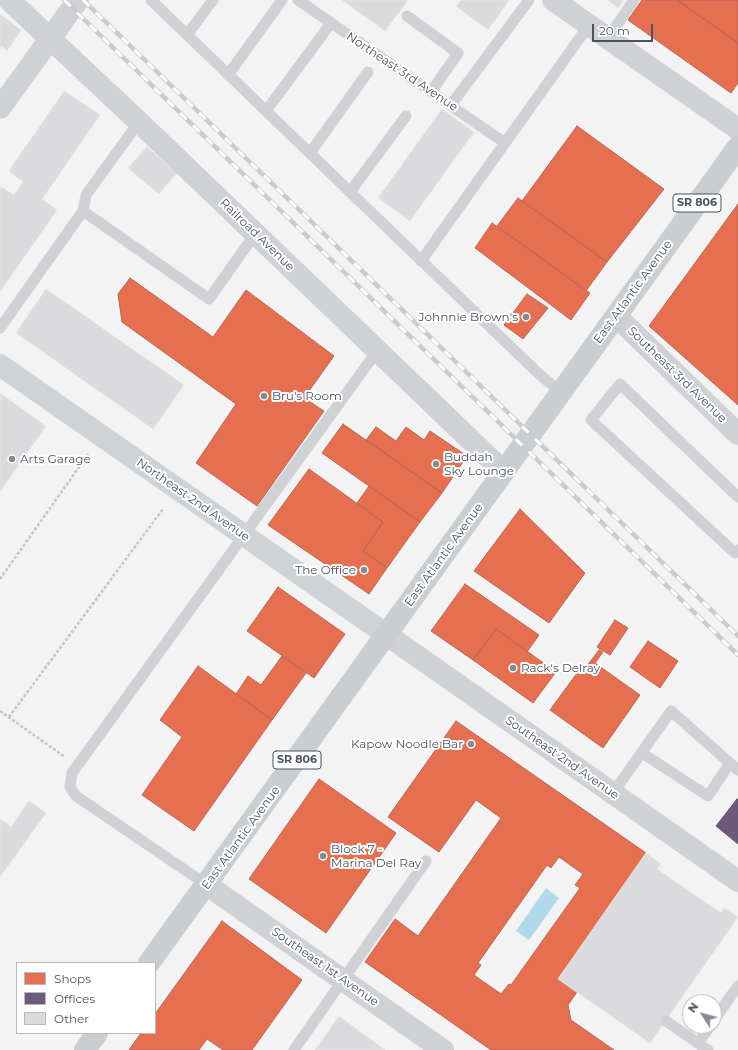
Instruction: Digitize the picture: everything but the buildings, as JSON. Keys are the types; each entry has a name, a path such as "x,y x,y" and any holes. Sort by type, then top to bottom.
{"main road":[{"name":"East Atlantic Avenue","path":"150,962 207,885 738,147"},
{"path":"85,1050 96,1034"}],"street":[{"name":"Railroad Avenue","path":"9,0 139,122 504,472"},
{"path":"0,108 78,0"},
{"path":"553,0 738,128"},
{"name":"Southeast 3rd Avenue","path":"616,316 738,434"},
{"name":"Northeast 2nd Avenue","path":"0,365 387,635"},
{"name":"Southeast 2nd Avenue","path":"387,635 738,881"},
{"name":"Southeast 1st Avenue","path":"207,885 443,1050"}],"lane":[{"path":"151,0 540,375 561,392"},
{"path":"187,35 212,0"},
{"path":"228,74 282,0"},
{"name":"Northeast 3rd Avenue","path":"298,0 505,143"},
{"path":"450,105 529,0"},
{"path":"608,38 634,0"},
{"path":"407,16 458,53 431,92"},
{"path":"266,111 330,23"},
{"path":"421,261 589,25"},
{"path":"310,153 368,72"},
{"path":"350,192 406,116"},
{"path":"0,328 83,211 86,195 139,122"},
{"path":"83,211 208,299 255,234"},
{"path":"207,885 76,796 70,786 72,773 245,536 377,351"},
{"path":"736,551 591,420 620,384 738,497"},
{"path":"613,793 642,752 671,711 734,766 708,796 642,752"},
{"path":"294,1050 426,861"},
{"path":"722,1009 738,986"},
{"path":"666,1021 708,1050"},
{"path":"698,1043 704,1034"}],"path":[{"path":"0,579 101,436"},
{"path":"9,717 163,509"},
{"path":"0,711 78,766"}],"water":[{"path":"546,888 559,898 529,940 516,931"}],"railway":[{"path":"64,0 738,655"},
{"path":"83,0 738,636"}],"place":[{"name":"Johnnie Brown's","path":"526,317"},
{"name":"Bru's Room","path":"264,396"},
{"name":"Arts Garage","path":"12,459"},
{"name":"Buddah Sky Lounge","path":"436,464"},
{"name":"The Office","path":"364,570"},
{"name":"Rack's Delray","path":"513,668"},
{"name":"Kapow Noodle Bar","path":"471,744"},
{"name":"Block 7 - Marina Del Ray","path":"323,856"}]}
